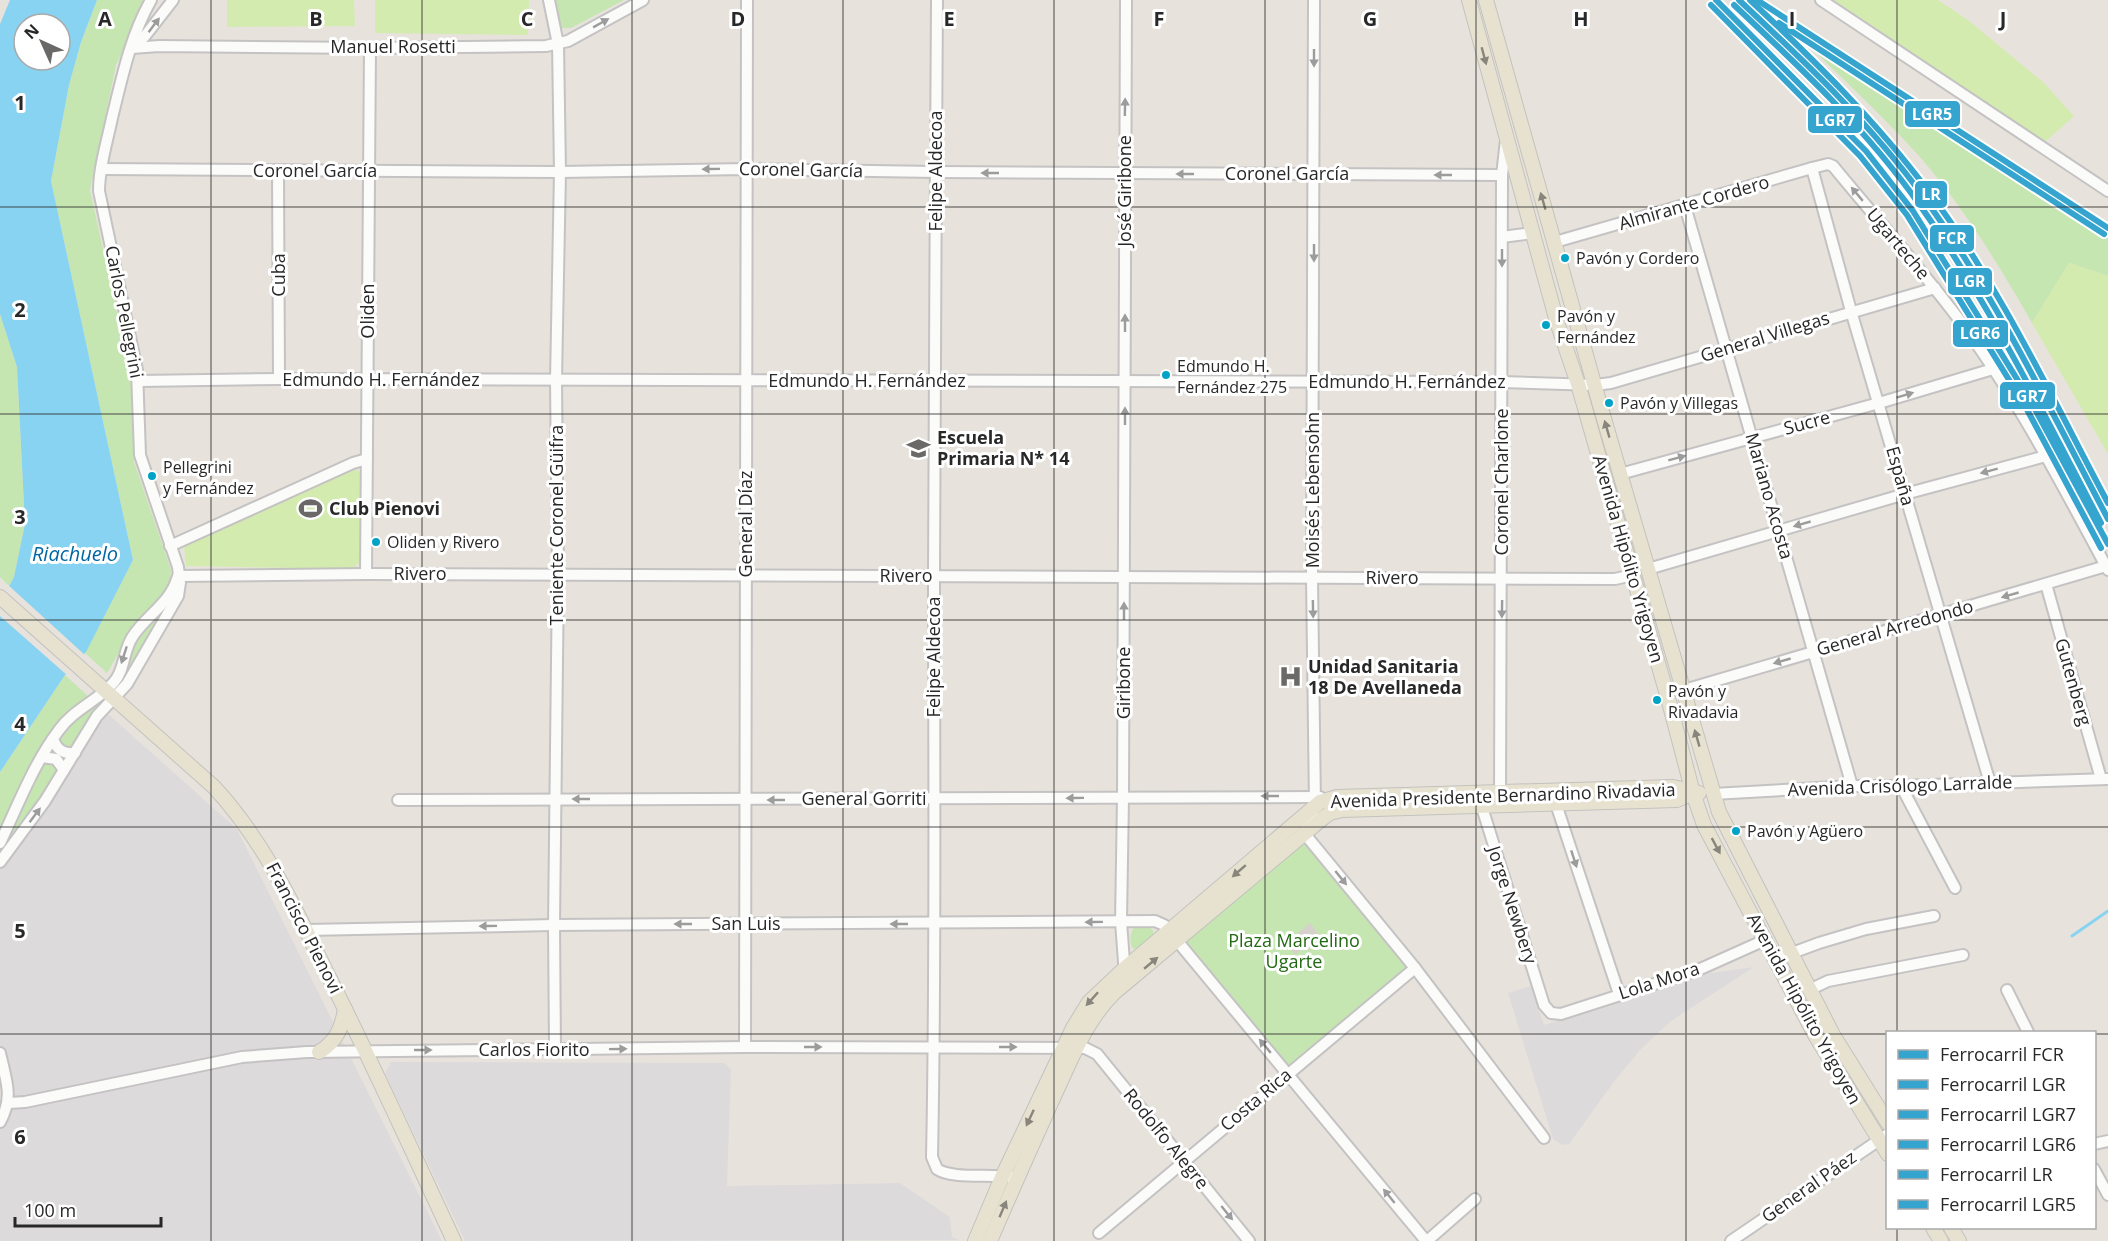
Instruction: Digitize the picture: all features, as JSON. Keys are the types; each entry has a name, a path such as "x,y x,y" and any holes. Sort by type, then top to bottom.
{"main road":[{"name":"Avenida Hipólito Yrigoyen","path":"1469,0 1557,322 1578,384 1633,575 1692,793 1704,825 1826,1055 1883,1137"},
{"name":"Avenida Hipólito Yrigoyen","path":"1486,0 1713,794 1724,823 1809,990 1833,1035 1886,1121"},
{"name":"Francisco Pienovi","path":"0,597 190,765 230,805 267,857 365,1050 454,1241"},
{"name":"Avenida Presidente Bernardino Rivadavia","path":"1500,800 1673,787 1692,793"},
{"name":"Avenida Crisólogo Larralde","path":"1692,793 1713,794"},
{"name":"Avenida Presidente Bernardino Rivadavia","path":"1071,1047 1106,1002 1173,936 1320,800 1500,800 1556,804 1677,800 1692,793"},
{"name":"Avenida Presidente Bernardino Rivadavia","path":"975,1241 1010,1176 1071,1047 1080,1013 1124,969 1173,936 1323,818 1336,811 1480,800"},
{"path":"319,1052 337,1036 345,1009"},
{"name":"Avenida Presidente Bernardino Rivadavia","path":"990,1241 1010,1176"}],"street":[{"name":"Carlos Pellegrini","path":"0,843 53,739 72,716 127,684 178,596 180,583 178,567 140,455 138,441 139,381 99,191 101,169 126,63 139,24 151,0"},
{"name":"Carlos Pellegrini","path":"132,48 145,36 173,0"},
{"name":"Teniente Coronel Güifra","path":"549,0 558,44 560,172 556,380 558,575 555,1051"},
{"name":"Manuel Rosetti","path":"132,48 159,46 370,48 558,44 568,41 643,0"},
{"name":"General Díaz","path":"745,1047 747,0"},
{"name":"Felipe Aldecoa","path":"937,0 932,1157 937,1169 948,1174 1010,1176"},
{"name":"José Giribone","path":"1125,382 1126,0"},
{"name":"Moisés Lebensohn","path":"1304,833 1320,800 1312,578 1314,0"},
{"path":"1821,0 2108,191"},
{"name":"Oliden","path":"366,574 370,48"},
{"name":"Coronel Charlone","path":"1500,800 1502,175 1506,136"},
{"name":"Almirante Cordero","path":"1555,242 1812,168 1828,164 1833,166"},
{"name":"Ugarteche","path":"1833,166 1935,288 1993,369 2046,456 2107,568"},
{"name":"España","path":"1812,168 1851,311 1990,783"},
{"name":"Coronel García","path":"101,169 560,172 747,169 1502,175"},
{"name":"Cuba","path":"278,171 279,379"},
{"name":"Mariano Acosta","path":"1685,206 1852,786"},
{"path":"1502,237 1533,233"},
{"name":"General Villegas","path":"1595,385 1611,383 1935,288"},
{"name":"Sucre","path":"1620,474 1879,403 1993,369"},
{"name":"Edmundo H. Fernández","path":"139,381 279,379 1502,382 1595,385"},
{"name":"Giribone","path":"1125,382 1123,797 1120,921 1126,984"},
{"path":"1648,568 2046,456"},
{"path":"170,546 353,463 367,459"},
{"name":"General Arredondo","path":"1684,690 2107,568"},
{"name":"Rivero","path":"178,576 366,574 1615,579 1633,575"},
{"name":"Carlos Pellegrini","path":"0,862 45,801 111,694 128,644 172,592 178,576"},
{"name":"Gutenberg","path":"2046,584 2104,779"},
{"path":"134,635 143,633 147,636 148,646"},
{"path":"53,739 55,746 61,751 75,753"},
{"path":"42,757 56,759 64,770"},
{"name":"Avenida Crisólogo Larralde","path":"1713,794 1852,786 2104,779"},
{"path":"1901,786 1955,888"},
{"name":"General Gorriti","path":"398,800 1123,797 1320,800"},
{"name":"Jorge Newbery","path":"1480,800 1544,1005 1551,1013"},
{"path":"1556,804 1619,994"},
{"path":"1304,833 1415,968 1544,1138"},
{"path":"1776,959 1866,929 1934,916"},
{"name":"San Luis","path":"306,930 554,925 1155,921 1164,925 1173,936"},
{"path":"1173,936 1427,1241 1475,1199"},
{"name":"Lola Mora","path":"1551,1013 1561,1014 1698,970 1765,940"},
{"path":"1809,990 1828,981 1963,955"},
{"name":"Costa Rica","path":"1099,1233 1415,968"},
{"path":"2007,990 2028,1031"},
{"name":"Carlos Fiorito","path":"9,1103 25,1102 242,1057 319,1052 745,1047 1071,1047"},
{"name":"Rodolfo Alegre","path":"1071,1047 1091,1050 1097,1054 1249,1241"},
{"path":"0,1053 9,1103 0,1122"},
{"name":"General Páez","path":"1731,1241 1883,1137"},
{"path":"2096,1173 2108,1195"}],"shaded area":[{"path":"89,697 237,829 442,1241 0,1241 0,1110 4,1097 0,1079 0,838 62,721"},
{"path":"1310,923 1319,935 1310,943 1309,951 1302,949 1295,955 1286,943"},
{"path":"1754,967 1671,1021 1640,1050 1569,1144 1562,1145 1553,1139 1508,993 1531,986 1544,1025 1710,973"},
{"path":"391,1062 724,1063 731,1069 727,1186 900,1183 950,1217 952,1237 959,1240 465,1241 385,1073"}],"green space":[{"path":"97,0 148,0 116,65 90,190 132,381 134,462 171,570 170,584 131,632 107,673 85,653 133,560 51,181 69,85 81,42"},
{"path":"227,0 354,0 355,26 227,27"},
{"path":"375,0 529,0 528,35 375,33"},
{"path":"556,0 624,0 571,28 561,28"},
{"path":"1834,0 1938,0 1968,20 2044,83 2074,116 2045,142"},
{"path":"1791,28 2108,235 2108,276 2069,263 2032,323 1980,237 1936,176 1889,124"},
{"path":"2069,263 2108,276 2108,454 2032,323"},
{"path":"0,314 17,367 25,524 14,577 9,586 0,577"},
{"name":"Club Pienovi","path":"349,470 357,470 361,474 360,561 354,569 186,566 184,545"},
{"path":"180,583 148,646 0,862 0,843 53,739 107,690 128,644"},
{"path":"65,675 89,697 69,711 60,721 0,835 0,772"},
{"name":"Plaza Marcelino Ugarte","path":"1304,833 1415,968 1289,1073 1177,941"},
{"path":"1135,927 1147,927 1153,930 1153,935 1139,949 1132,948 1131,943 1131,934"}],"water":[{"name":"Riachuelo","path":"10,0 97,0 81,42 69,85 51,181 133,560 86,652 65,675 0,772 0,603 14,577 25,524 17,367 0,314 0,24"}],"pier":[{"path":"7,584 86,656 68,676 0,616 0,596"}],"waterway":[{"path":"2072,936 2108,911"}],"rail line":[{"name":"LGR7","path":"1716,0 1866,151 1913,211 2030,400 2108,544"},
{"name":"FCR","path":"1739,0 1860,120 1883,145 1925,199 2000,316 2108,519"},
{"name":"LR","path":"1750,0 1866,116 1929,192 2003,305 2108,503"},
{"name":"LGR5","path":"1757,0 2108,228"},
{"name":"LGR6","path":"1711,5 1860,156 1907,215 2024,404 2101,548"},
{"name":"LGR","path":"1734,5 1855,125 1919,204 1993,320 2101,523"},
{"name":"LGR","path":"1779,23 2104,234"}],"place":[{"name":"Pavón y Cordero","path":"1565,258"},
{"name":"Pavón y Fernández","path":"1546,325"},
{"name":"Edmundo H. Fernández 275","path":"1166,375"},
{"name":"Pavón y Villegas","path":"1609,403"},
{"name":"Escuela Primaria N* 14","path":"919,448"},
{"name":"Pellegrini y Fernández","path":"152,476"},
{"name":"Club Pienovi","path":"311,509"},
{"name":"Oliden y Rivero","path":"376,542"},
{"name":"Unidad Sanitaria 18 De Avellaneda","path":"1290,677"},
{"name":"Pavón y Rivadavia","path":"1657,700"},
{"name":"Pavón y Agüero","path":"1736,831"}]}
